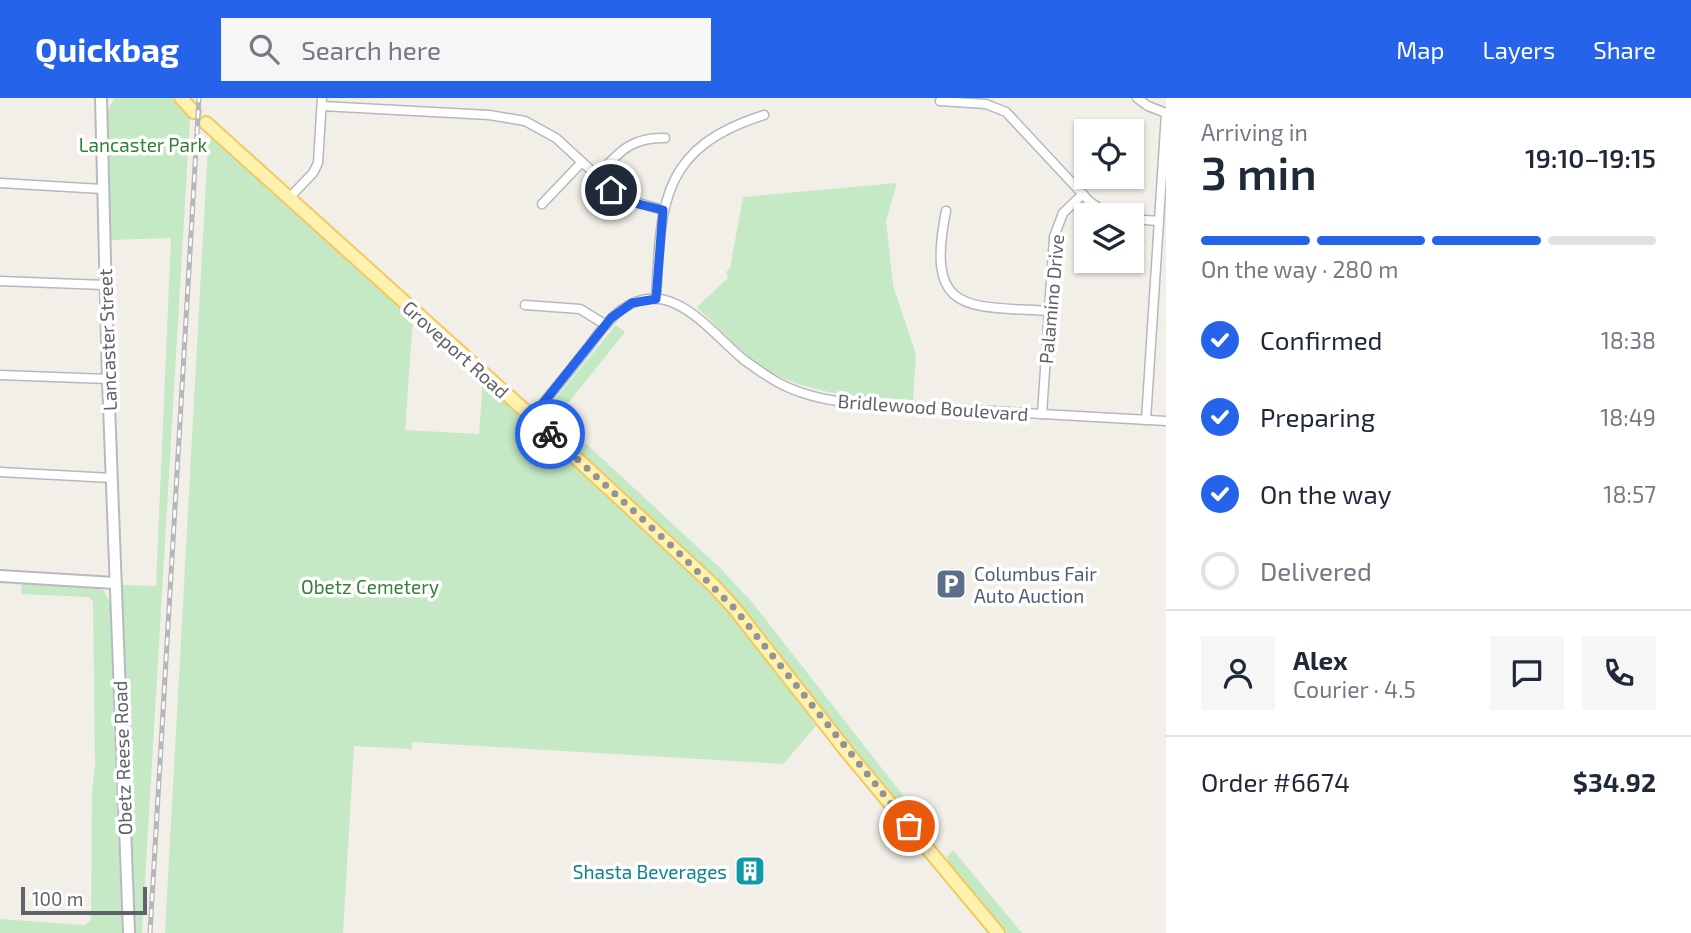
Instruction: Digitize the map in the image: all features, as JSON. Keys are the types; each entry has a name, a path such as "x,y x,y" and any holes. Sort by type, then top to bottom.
{"main road":[{"path":"181,98 194,112"},
{"name":"Groveport Road","path":"206,122 532,417 660,535 735,609 848,753 998,933"}],"street":[{"name":"Lancaster Street","path":"101,98 115,583"},
{"path":"1137,98 1147,106 1166,113 1146,419"},
{"path":"940,101 986,104 1006,112 1093,203"},
{"path":"289,198 313,173 318,163 322,102 507,117 524,121 556,138 621,198 663,210"},
{"path":"532,417 606,325 632,303 656,299 663,210 679,172 696,150 721,131 764,115"},
{"path":"597,176 630,144 641,139 665,138"},
{"path":"542,204 582,162"},
{"path":"0,183 102,189"},
{"name":"Palamino Drive","path":"1042,414 1055,229 1063,213 1083,194"},
{"path":"946,211 941,238 943,273 949,290 955,296 962,302 979,307 1049,311"},
{"path":"1144,219 1159,220"},
{"path":"0,281 105,285"},
{"name":"Bridlewood Boulevard","path":"656,299 684,307 764,374 810,396 851,403 1166,421"},
{"path":"525,305 580,309 606,325"},
{"path":"0,375 108,379"},
{"path":"0,472 112,478"},
{"path":"0,576 115,583"},
{"name":"Obetz Reese Road","path":"115,583 129,933"}],"green space":[{"name":"Lancaster Park","path":"114,98 172,98 190,118 142,933 135,933 119,585 156,586 171,238 108,240 108,111"},
{"name":"Obetz Cemetery","path":"213,136 413,318 405,430 479,434 483,381 707,586 756,642 816,726 783,764 412,742 412,749 354,746 343,933 165,933 208,144"},
{"path":"897,183 886,221 893,285 916,354 913,400 829,392 789,380 752,359 697,307 728,278 726,272 730,268 743,197"},
{"path":"616,325 625,332 565,407 566,425 719,567 751,601 934,835 931,837 924,834 721,586 548,420 547,409"},
{"path":"22,581 97,587 104,591 110,602 122,933 0,933 0,919 85,925 91,920 92,791 95,766 93,601 88,597 21,594"},
{"path":"953,850 1022,933 1007,933 948,863 947,857"}],"railway":[{"path":"150,933 199,98"}],"way so far":[{"path":"550,434 713,585 735,609 909,826"}],"place":[{"name":"Columbus Fair Auto Auction","path":"951,584"},
{"name":"Shasta Beverages","path":"750,871"}],"route":[{"path":"550,434 532,417 611,318 632,303 656,299 663,210 626,201 611,190"}]}
